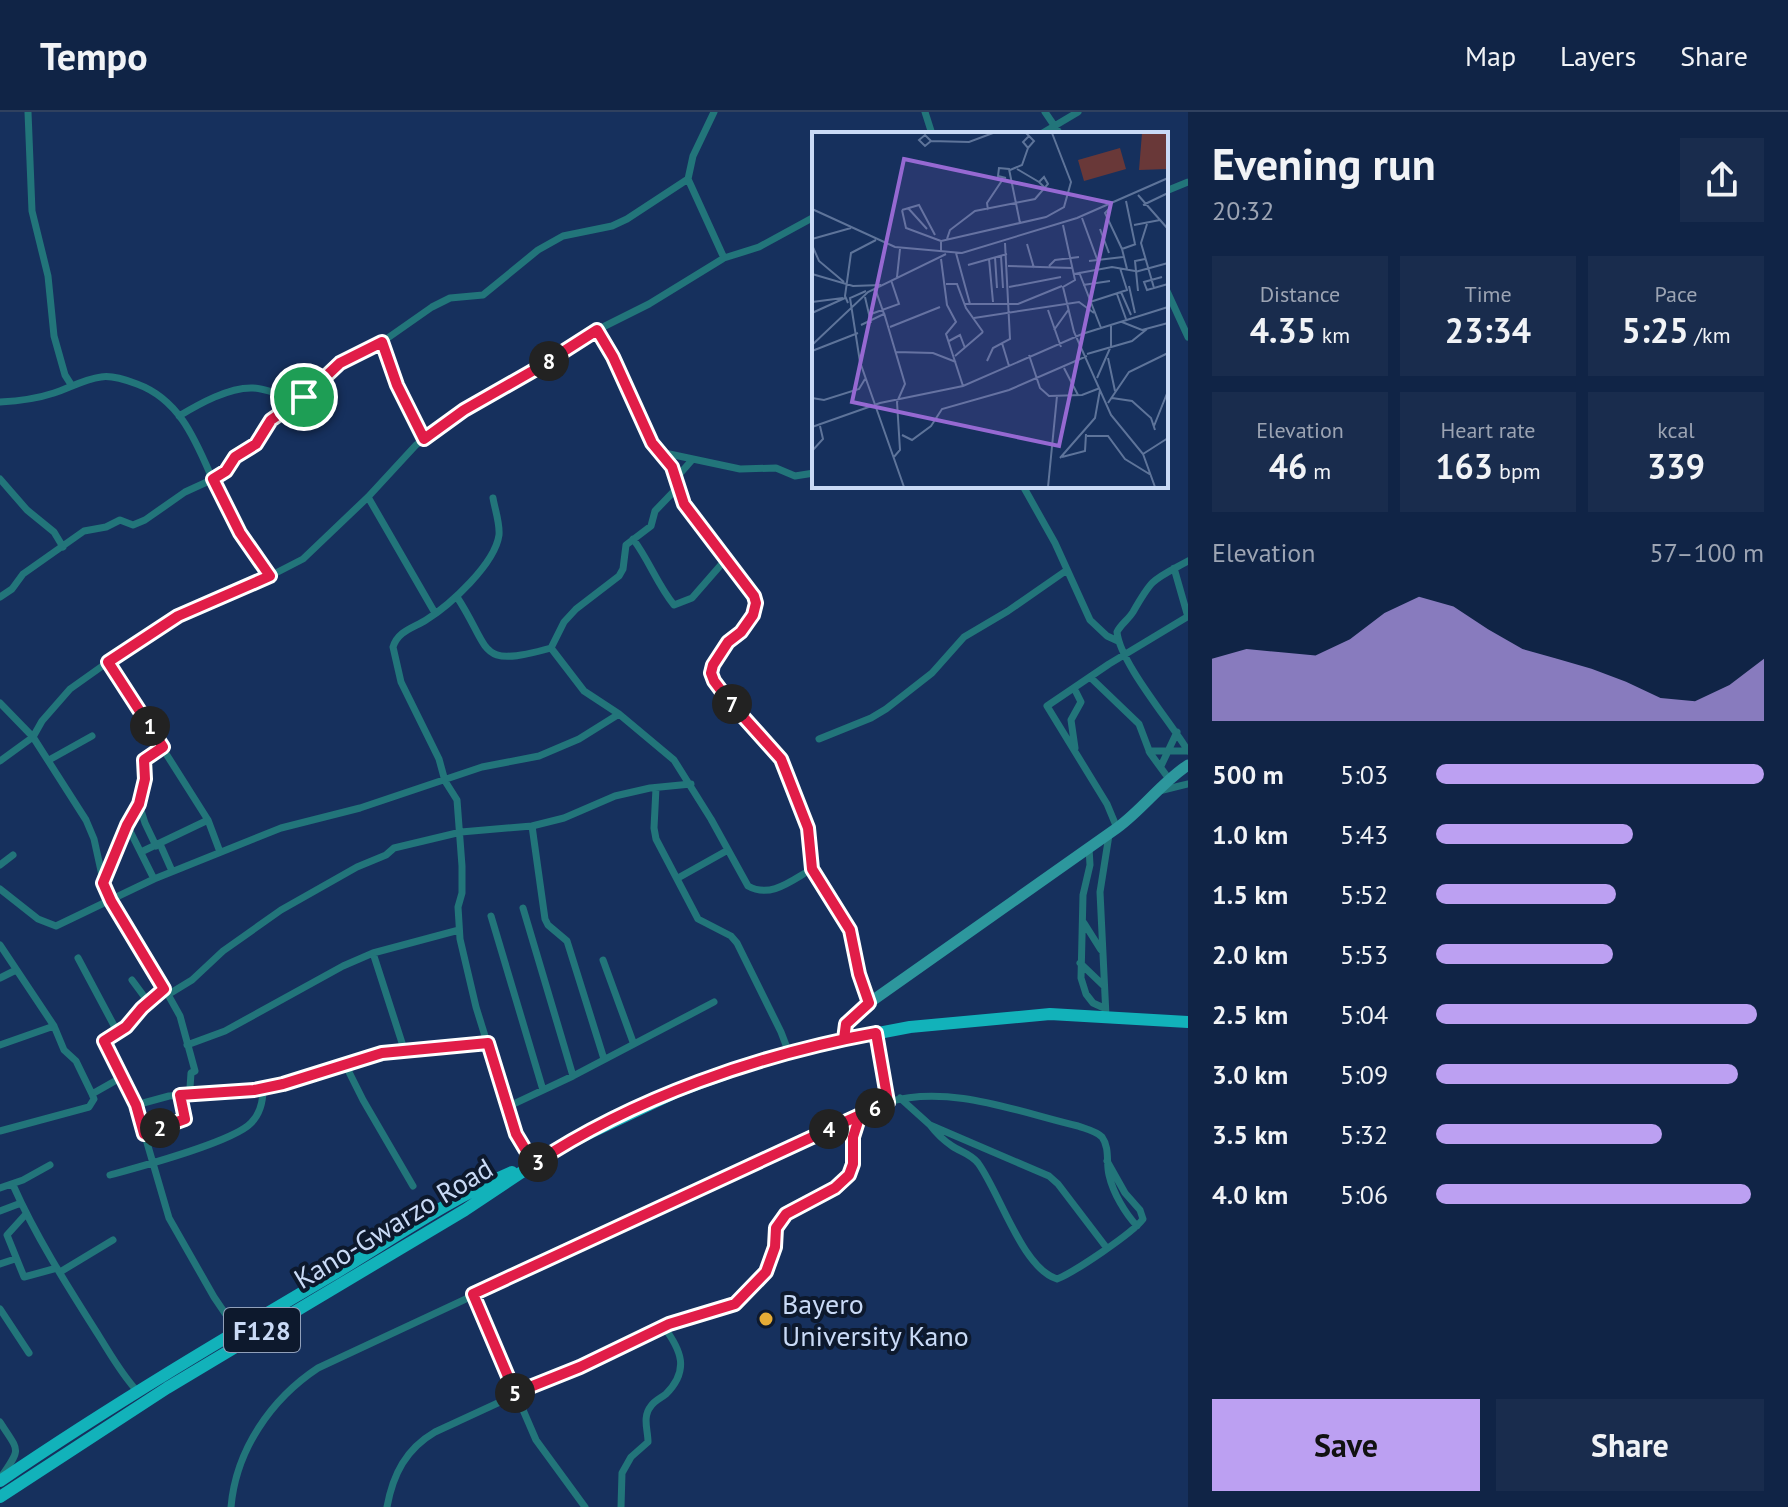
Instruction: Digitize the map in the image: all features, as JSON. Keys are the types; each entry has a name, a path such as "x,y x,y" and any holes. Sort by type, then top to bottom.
{"main road":[{"name":"F128","path":"0,1480 237,1331 491,1182 530,1166 558,1148 652,1102 716,1077 844,1039 1022,1015 1105,1012 1188,1022"},
{"name":"Kano-Gwarzo Road","path":"0,1497 167,1388 465,1210 530,1166"}],"street":[{"path":"28,112 32,211 48,276 54,336 65,375 72,386"},
{"path":"714,112 693,156 688,179 724,258"},
{"path":"925,112 931,132"},
{"path":"1045,112 1058,132"},
{"path":"1045,132 1078,112"},
{"path":"0,597 12,589 23,574 88,529 103,528 120,520 130,525 145,520 185,492 226,471 235,457 256,444 271,420 304,397 340,363 382,342 414,318 444,301 488,292 552,242 563,236 619,222 688,179"},
{"path":"1168,190 1188,182"},
{"path":"0,761 33,737 42,721 70,689 108,662 178,616 270,576 309,554 424,439 464,410 724,258 759,247 812,218"},
{"path":"1168,293 1188,337"},
{"path":"597,330 658,452 672,467 684,504 754,596 755,609 749,624 728,642 711,673 729,701 781,759 808,828 812,869 850,930 869,1003"},
{"path":"382,342 397,385 424,439"},
{"path":"0,402 32,399 100,377 126,380 156,392 179,416 240,533 270,576"},
{"path":"179,416 213,399 252,388 286,398 304,397"},
{"path":"658,452 740,469 776,468 795,476 812,473"},
{"path":"677,477 692,460"},
{"path":"0,479 27,510 54,532 63,547"},
{"path":"551,648 564,622 576,609 619,576 626,545 651,526 655,511 679,486"},
{"path":"1024,488 1090,620 1107,636 1118,641"},
{"path":"368,497 435,613"},
{"path":"493,498 498,539 479,573 457,597 400,634 393,647 401,682 439,759 445,781 457,800 462,893 458,907 459,930 467,970 507,1107 530,1166"},
{"path":"633,539 646,556 652,576 674,605 692,598 726,559"},
{"path":"1188,561 1155,578 1139,596 1134,610 1120,626 1118,641 1188,751"},
{"path":"1105,1012 1100,892 1113,831 1107,804 1046,708 1124,654 1188,617 1174,568"},
{"path":"819,739 886,709 932,673 964,637 1067,570"},
{"path":"457,597 478,637 492,654 504,657 551,648"},
{"path":"551,648 584,691 619,714 674,760 691,784 745,883 756,891 773,890 812,869"},
{"path":"108,662 208,820 220,852"},
{"path":"1090,677 1139,724 1149,751 1169,779"},
{"path":"1074,688 1081,702 1071,720 1077,754"},
{"path":"0,703 33,737 91,831 103,883 111,901 180,1016 195,1071 191,1073 190,1088"},
{"path":"0,889 38,919 52,926 172,871 281,828 360,808 482,767 539,756 579,739 619,714"},
{"path":"1161,766 1177,732"},
{"path":"49,760 92,736"},
{"path":"103,883 139,804 145,779 144,760 163,747"},
{"path":"1149,751 1188,751"},
{"path":"844,1039 846,1024 869,1003 1113,831 1188,765"},
{"path":"237,1331 173,1228 136,1105 104,1041 118,1033 149,1003 192,980 223,951 281,910 394,848 461,832 532,826 564,818 602,800 691,784"},
{"path":"1158,791 1188,784"},
{"path":"656,788 656,839 698,919 731,936 737,943 789,1053"},
{"path":"139,804 145,823 172,871"},
{"path":"141,852 208,820"},
{"path":"127,825 154,879"},
{"path":"532,826 545,919 567,941 604,1059"},
{"path":"1089,848 1080,963 1086,994 1105,1012"},
{"path":"678,878 728,850"},
{"path":"0,865 13,855"},
{"path":"523,908 573,1076"},
{"path":"491,916 543,1090"},
{"path":"1083,922 1103,951"},
{"path":"187,1045 225,1031 343,966 373,953 459,930"},
{"path":"0,945 54,1026 60,1042 76,1061 94,1099 89,1107 0,1131"},
{"path":"373,953 404,1049"},
{"path":"78,958 118,1033"},
{"path":"603,960 633,1042"},
{"path":"1080,963 1104,986"},
{"path":"0,978 16,970"},
{"path":"132,980 149,1003"},
{"path":"507,1107 714,1002"},
{"path":"0,1044 54,1026"},
{"path":"876,1033 888,1102"},
{"path":"136,1105 180,1095 263,1089 404,1049 488,1043"},
{"path":"345,1064 413,1186"},
{"path":"92,1094 122,1077"},
{"path":"110,1175 152,1164 241,1131 258,1114 263,1089"},
{"path":"144,1134 185,1119 180,1095"},
{"path":"231,1507 237,1476 254,1434 290,1389 318,1368 900,1098 932,1095 956,1098 1097,1133 1103,1139 1113,1188 1137,1226"},
{"path":"900,1098 953,1147 974,1158 1006,1210 1023,1247 1049,1277 1057,1279 1075,1271 1137,1226 1144,1216 1125,1193 1107,1161"},
{"path":"387,1507 400,1467 422,1439 515,1393 580,1367 687,1317 729,1307 766,1272 775,1247 776,1228 786,1214 835,1188 849,1175 853,1164 853,1137 860,1115"},
{"path":"930,1125 1049,1176 1106,1247"},
{"path":"0,1188 13,1185 50,1165"},
{"path":"13,1185 59,1270 127,1381 138,1392"},
{"path":"0,1211 21,1203"},
{"path":"26,1214 7,1235 24,1277 59,1270 113,1240"},
{"path":"0,1264 15,1259"},
{"path":"473,1294 536,1440 585,1507"},
{"path":"0,1309 3,1319 29,1353"},
{"path":"621,1507 622,1473 631,1457 648,1442 645,1425 649,1407 669,1390 681,1366 678,1346 664,1327"},
{"path":"0,1422 17,1454 0,1480"}],"place":[{"name":"Bayero University Kano","path":"766,1319"}],"route":[{"path":"304,397 271,420 256,444 235,457 226,471 213,479 240,533 270,576 178,616 108,662 163,747 144,760 145,779 139,804 103,883 164,989 126,1027 104,1041 127,1084 144,1134 185,1119 180,1095 238,1092 283,1084 382,1053 488,1043 516,1134 534,1164 591,1131 678,1091 758,1062 821,1044 876,1033 888,1102 473,1294 515,1393 549,1381 669,1324 735,1304 766,1272 775,1247 776,1228 786,1214 835,1188 849,1175 853,1164 855,1126 860,1115 888,1102 884,1080 876,1033 844,1039 846,1024 869,1003 850,930 812,869 808,828 781,759 729,701 711,673 728,642 749,624 756,603 754,596 684,504 677,477 652,443 613,357 597,330 464,410 424,439 397,385 382,342 340,363 304,397"}]}
